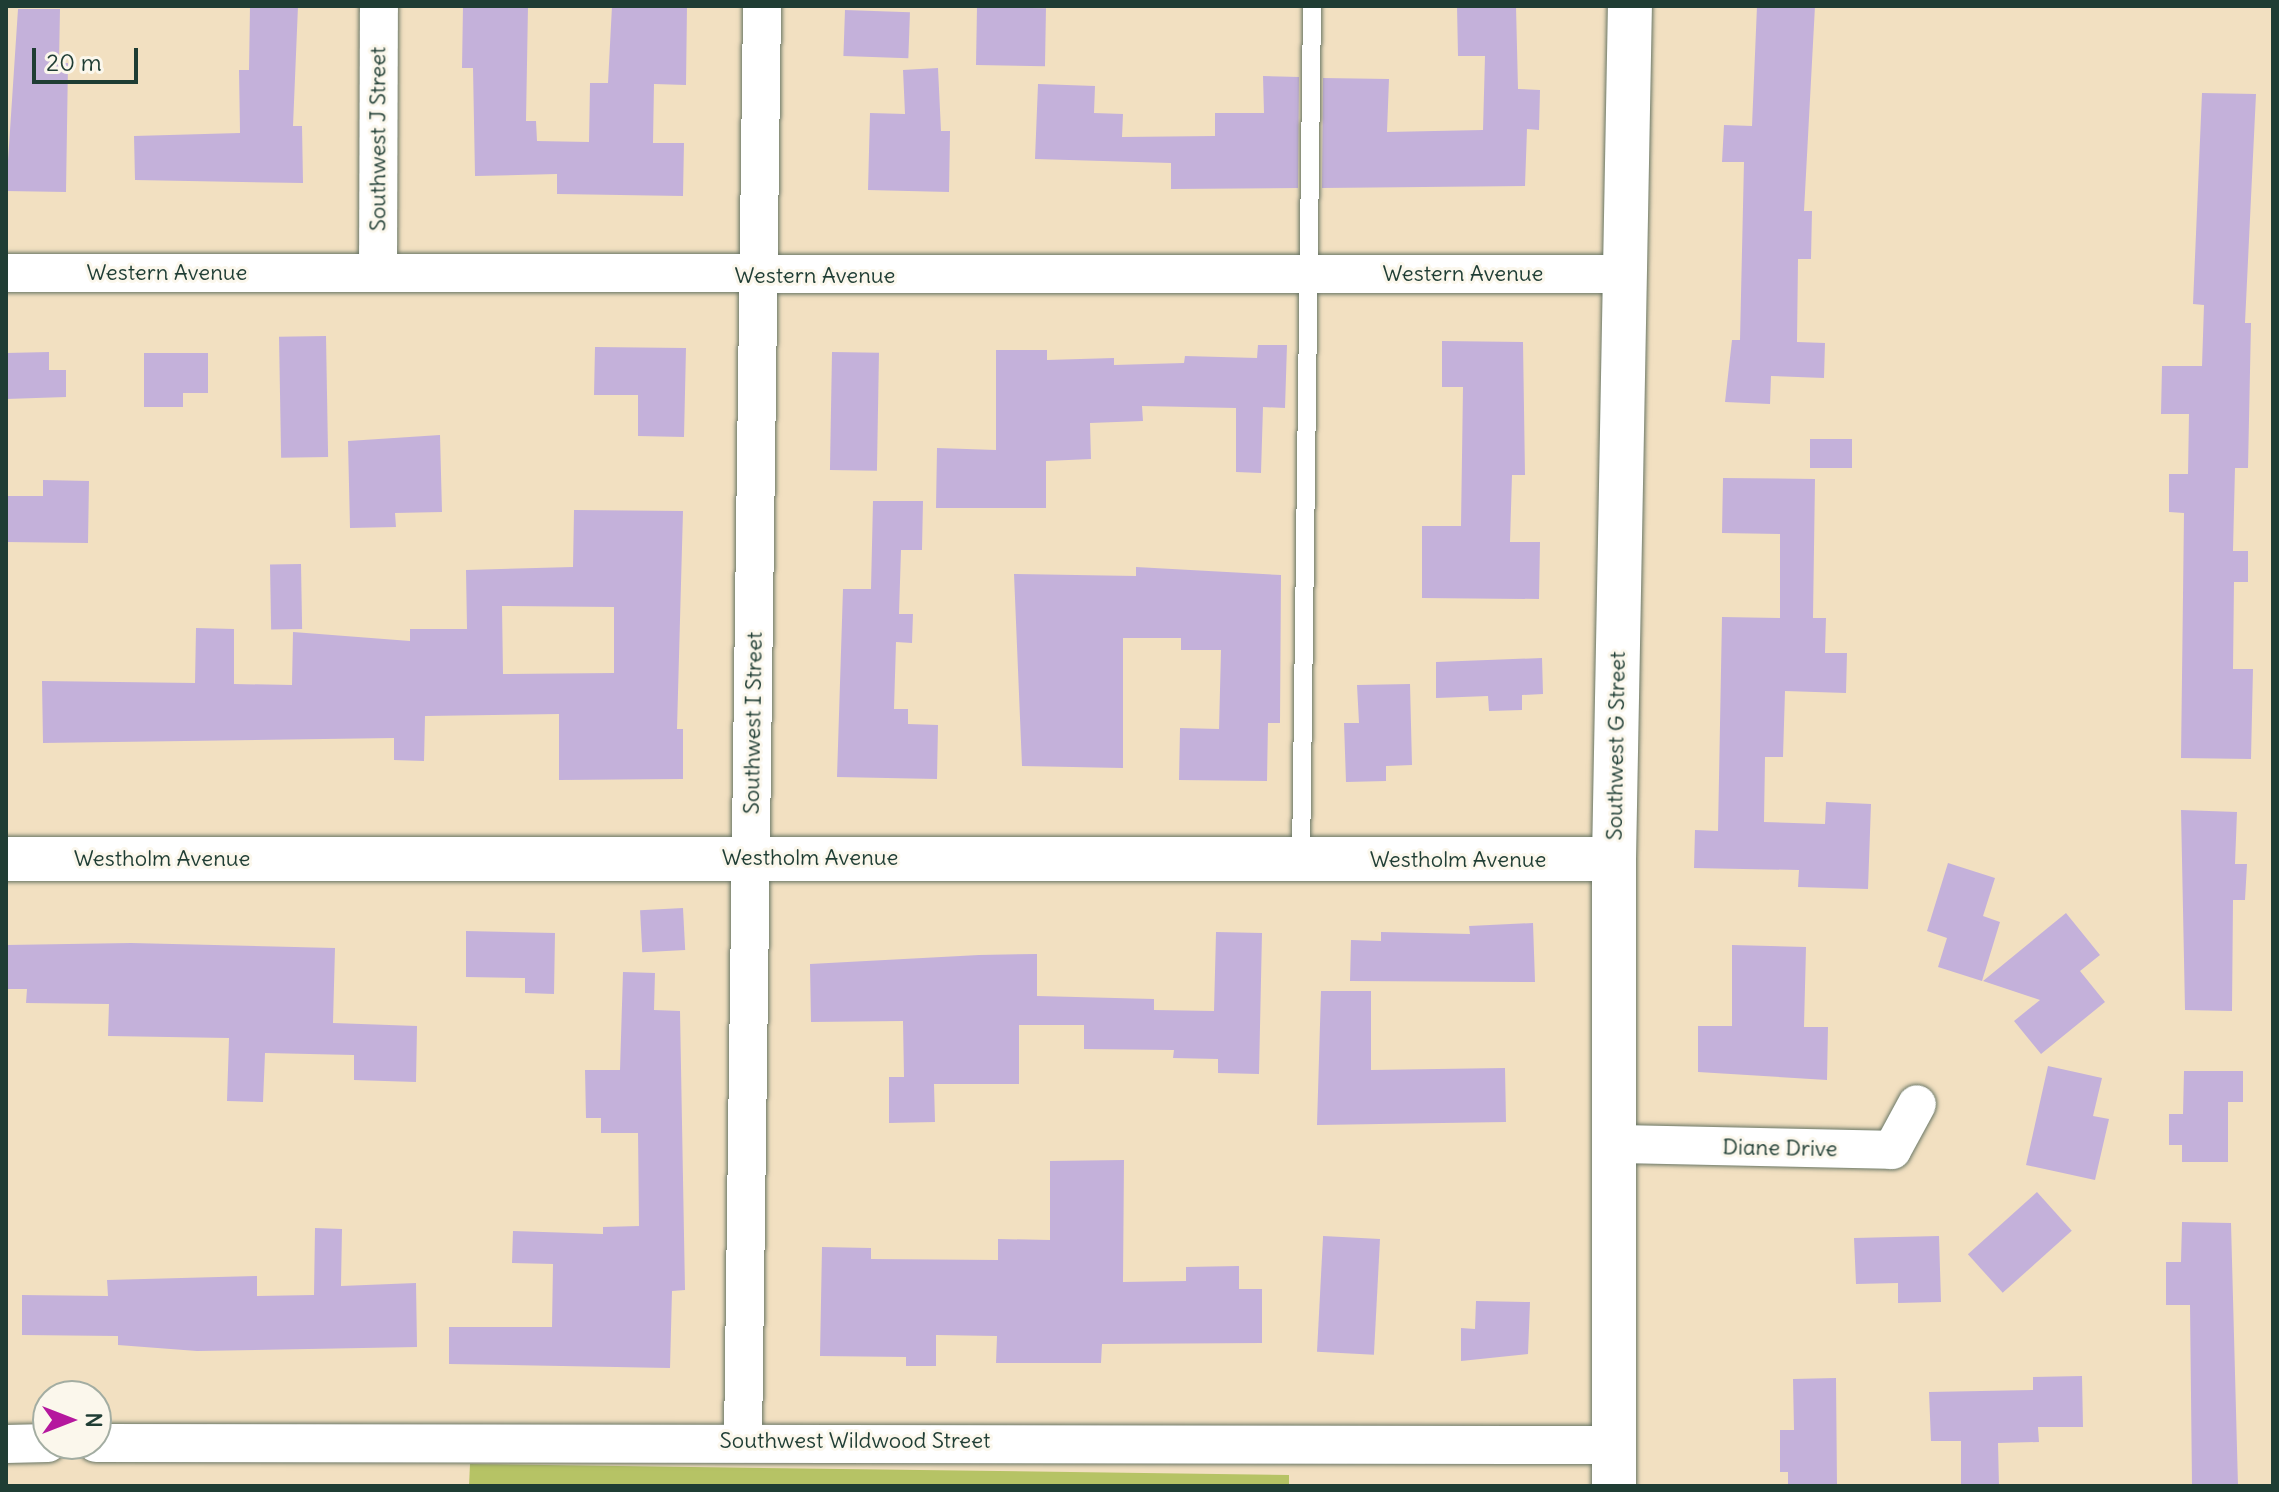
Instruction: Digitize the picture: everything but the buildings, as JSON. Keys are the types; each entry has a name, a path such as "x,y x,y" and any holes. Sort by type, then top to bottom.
{"street":[{"name":"Southwest J Street","path":"378,273 379,6"},
{"name":"Southwest I Street","path":"743,1440 762,6"},
{"name":"Southwest G Street","path":"1614,1466 1614,859 1630,6"},
{"name":"Western Avenue","path":"6,273 758,276 1624,274"},
{"name":"Westholm Avenue","path":"6,859 1614,859"},
{"name":"Diane Drive","path":"1616,1144 1892,1150 1917,1104"},
{"name":"Southwest Wildwood Street","path":"112,1443 743,1440 1614,1466"},
{"path":"6,1444 32,1443"}],"lane":[{"path":"1301,861 1311,274 1312,6"}],"green space":[{"path":"470,1464 1289,1475 1289,1486 469,1486"}]}
